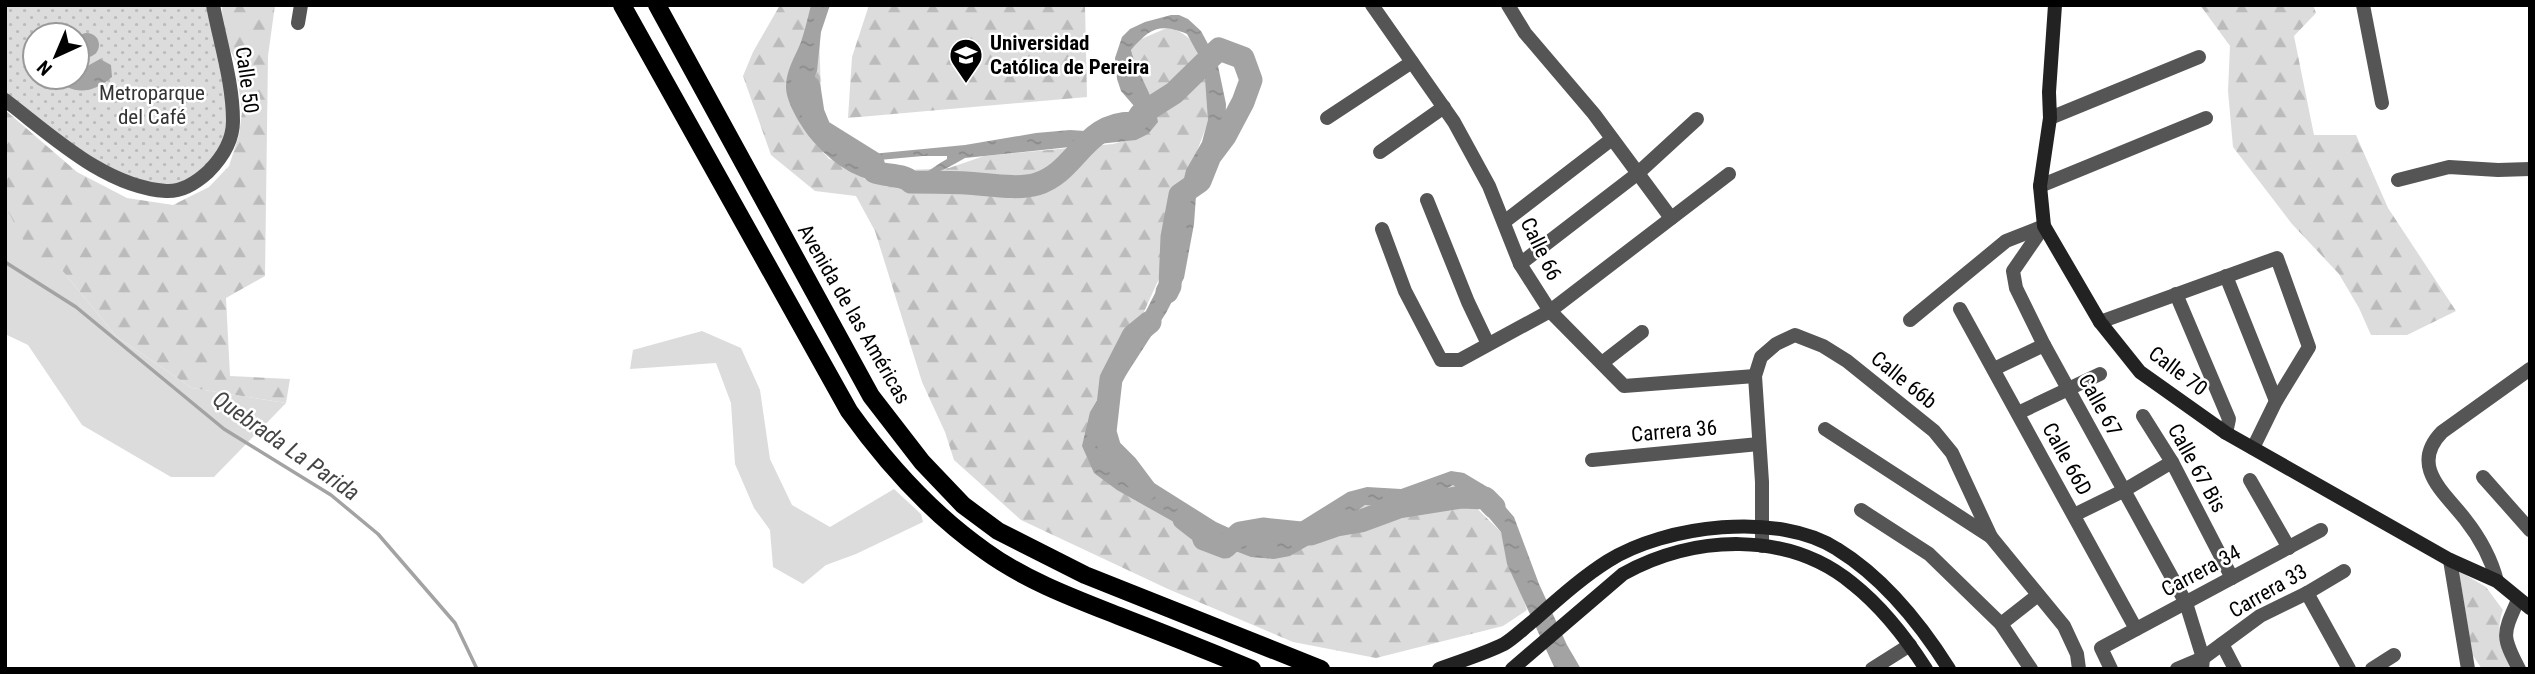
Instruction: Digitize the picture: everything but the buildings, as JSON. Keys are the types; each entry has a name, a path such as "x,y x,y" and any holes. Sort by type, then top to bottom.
{"main road":[{"path":"622,5 849,411 884,457 948,522 995,558 1075,599 1252,669"},
{"name":"Avenida de las Américas","path":"657,5 871,396 922,462 963,505 999,531 1085,575 1321,669"},
{"name":"Calle 70","path":"2055,5 2049,92 2050,118 2040,186 2044,226 2100,323 2140,372 2227,433 2450,560 2497,581 2524,604"},
{"path":"1439,669 1455,665 1505,643 1589,574 1634,547 1657,539 1720,526 1815,537 1846,555 1892,594 1927,634 1948,669"},
{"path":"1515,665 1602,591 1642,564 1684,549 1726,543 1762,546 1806,556 1826,566 1853,584 1910,645 1926,669"},
{"path":"1191,644 1195,629 1204,622"}],"street":[{"name":"Calle 50","path":"5,100 88,163 135,185 168,192 193,184 218,161 228,144 233,123 231,94 213,5"},
{"path":"298,23 301,5"},
{"name":"Calle 66","path":"1372,5 1444,107 1474,156 1520,264 1550,311 1624,386 1755,376"},
{"path":"1508,5 1525,33 1612,139 1671,218"},
{"path":"2363,5 2382,103"},
{"path":"2050,118 2199,57"},
{"path":"1327,118 1412,62"},
{"path":"1380,152 1444,107"},
{"path":"2040,186 2206,118"},
{"path":"1520,264 1637,174 1697,119"},
{"path":"1504,222 1612,139"},
{"path":"2398,180 2449,167 2530,169"},
{"path":"1382,229 1405,291 1441,360 1460,360 1550,311 1729,174"},
{"path":"1427,200 1468,302 1489,344"},
{"path":"1910,320 2006,241 2044,226"},
{"name":"Calle 67","path":"2044,226 2013,271 2016,288 2044,345 2186,603 2203,663"},
{"path":"2100,323 2277,258 2309,348 2276,401 2253,448"},
{"path":"2226,276 2276,401"},
{"path":"2176,294 2229,419 2227,433"},
{"name":"Calle 66D","path":"1961,309 2136,629"},
{"path":"1602,363 1642,332"},
{"name":"Calle 66b","path":"1755,376 1761,357 1776,344 1795,335 1823,346 1847,361 1934,431 1952,453 1991,537"},
{"path":"1994,369 2044,345"},
{"path":"2497,581 2485,550 2466,520 2432,477 2428,454 2433,442 2442,432 2530,369"},
{"path":"2018,413 2100,374"},
{"path":"1755,376 1762,546"},
{"name":"Calle 67 Bis","path":"2143,416 2172,462 2232,578"},
{"path":"1825,429 1991,537 2064,625 2077,654 2079,669"},
{"name":"Carrera 36","path":"1592,460 1759,444"},
{"path":"2074,515 2123,491 2172,462"},
{"path":"2483,477 2530,530"},
{"path":"2250,480 2289,548"},
{"path":"1861,510 1929,554 2001,624 2031,669"},
{"name":"Carrera 34","path":"2111,669 2101,648 2321,530"},
{"path":"2450,560 2468,669"},
{"name":"Carrera 33","path":"2177,669 2203,663 2222,644 2260,616 2344,571"},
{"path":"2307,593 2349,669"},
{"path":"2001,624 2038,596"},
{"path":"2519,669 2510,651 2505,631 2524,604"},
{"path":"2222,644 2235,669"},
{"path":"1872,669 1910,645"},
{"path":"2371,669 2394,655"}],"green space":[{"name":"Metroparque del Café","path":"5,5 213,5 231,94 228,144 193,185 135,185 5,100"},
{"path":"222,5 275,5 268,56 265,276 226,298 230,376 290,379 286,403 192,388 116,336 61,269 37,266 9,213 5,212 5,110 77,172 127,198 173,205 209,187 229,166 239,135 242,112 235,60 223,36"},
{"path":"780,5 818,5 823,152 829,159 875,172 949,168 984,156 1113,144 1148,134 1142,83 1131,50 1139,40 1169,27 1187,37 1195,48 1205,80 1217,99 1180,195 1172,250 1133,336 1090,412 1094,473 1290,556 1365,505 1453,485 1501,532 1527,610 1503,626 1376,658 1293,642 1168,589 1021,520 954,460 945,432 922,382 875,231 856,196 815,191 771,155 743,76 753,52"},
{"path":"869,5 1085,5 1087,97 848,118 852,57"},
{"path":"2200,5 2313,5 2316,13 2294,36 2314,135 2356,135 2388,208 2456,311 2407,335 2371,335 2339,274 2292,224 2233,147 2228,91 2230,46"},
{"path":"5,212 9,213 61,269 116,336 192,388 286,403 214,477 171,477 82,425 28,345 5,334"},
{"path":"702,331 741,348 760,390 770,459 792,505 830,527 894,489 921,514 923,522 856,554 826,565 803,584 773,567 770,530 754,508 735,464 731,403 716,363 630,369 633,350"},
{"path":"2459,571 2486,587 2503,610 2499,626 2500,640 2511,669 2482,669 2472,654"}],"water":[{"path":"811,5 830,5 821,32 817,71 810,90 813,113 820,130 861,155 965,145 1036,133 1070,130 1100,132 1126,127 1135,123 1141,114 1121,91 1117,79 1115,58 1122,37 1130,29 1145,22 1171,15 1188,19 1201,31 1217,61 1226,104 1225,136 1200,181 1184,278 1166,313 1117,389 1105,431 1110,449 1127,466 1216,522 1240,533 1268,536 1287,530 1348,492 1367,487 1401,489 1451,471 1464,473 1489,488 1514,517 1539,584 1581,669 1555,669 1507,564 1501,532 1480,507 1453,485 1421,502 1399,507 1365,505 1316,541 1290,556 1274,559 1251,557 1204,539 1117,490 1094,473 1082,446 1090,412 1124,354 1171,262 1176,213 1186,170 1202,142 1208,120 1204,65 1187,34 1162,28 1150,32 1131,50 1154,104 1158,122 1148,134 1136,140 965,158 923,177 903,182 884,182 847,170 829,157 808,135 792,108 786,81","holes":["947,156 947,159 926,172 910,178 887,176 871,166 879,160"]},
{"path":"91,34 98,41 98,49 91,56"},
{"path":"100,59 111,65 112,77 91,89 91,64"}],"waterway":[{"path":"809,87 813,113 820,130 873,163 875,172 911,182 1021,187 1051,178 1092,138 1104,130 1135,123 1141,114 1174,93 1219,49 1243,58 1251,80 1243,102 1225,136 1210,156 1200,181 1180,195 1172,237 1170,286 1167,292"},
{"name":"Quebrada La Parida","path":"5,262 76,307 224,429 331,495 378,534 455,623 477,669"},
{"path":"1145,490 1110,449 1105,432 1111,379 1133,336 1150,322"},
{"path":"1184,519 1202,533 1204,539 1225,547 1240,533 1263,529 1311,534 1337,525 1361,521 1399,507 1462,497 1485,498 1494,507"}],"place":[{"name":"Universidad Católica de Pereira","path":"966,85"}]}
